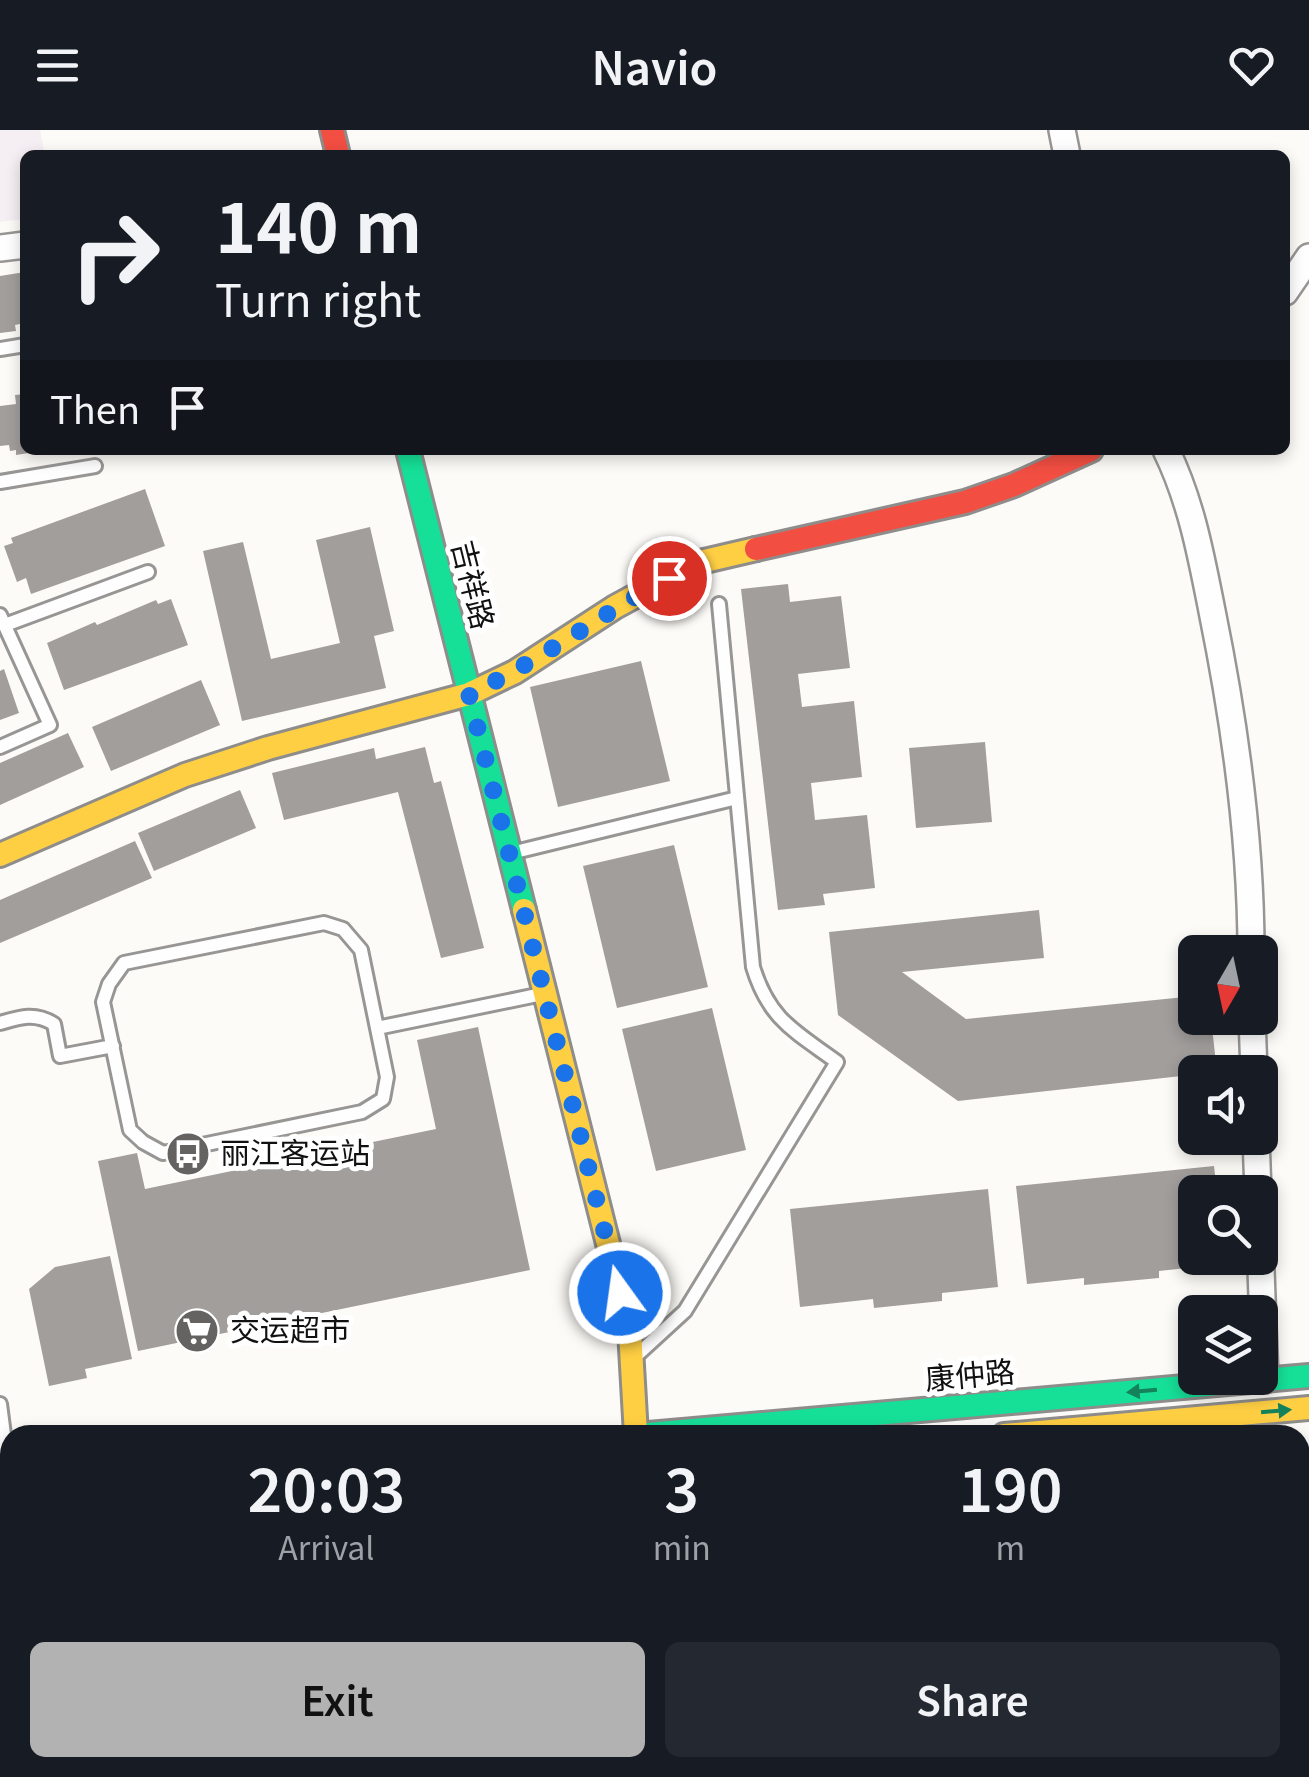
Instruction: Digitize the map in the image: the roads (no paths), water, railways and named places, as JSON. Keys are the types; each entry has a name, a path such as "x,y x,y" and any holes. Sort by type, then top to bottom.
{"street":[{"path":"1290,285 1309,257"},
{"name":"吉祥路","path":"409,455 630,1331 635,1425"},
{"path":"0,855 185,775 268,748 469,694 516,672 615,607 696,563 966,502 1014,486 1080,455"},
{"path":"1168,455 1184,488 1234,725 1248,851 1250,935"},
{"name":"康仲路","path":"1278,1379 1309,1376"},
{"name":"康仲路","path":"750,1425 1178,1388"},
{"name":"康仲路","path":"1204,1425 1309,1408"}],"lane":[{"path":"0,482 96,466"},
{"path":"0,747 50,725 2,620 148,572"},
{"path":"632,1359 685,1310 837,1062 778,1018 754,967 719,604"},
{"path":"509,853 738,798"},
{"path":"324,923 343,929 361,950 377,1028 388,1085 383,1099 370,1109 162,1152 130,1130 104,1002 108,984 124,964 324,923"},
{"path":"377,1028 545,994"},
{"path":"0,1022 28,1016 49,1020 54,1024 60,1056 113,1046"}],"place":[{"name":"丽江客运站","path":"188,1154"},
{"name":"交运超市","path":"197,1331"}]}
